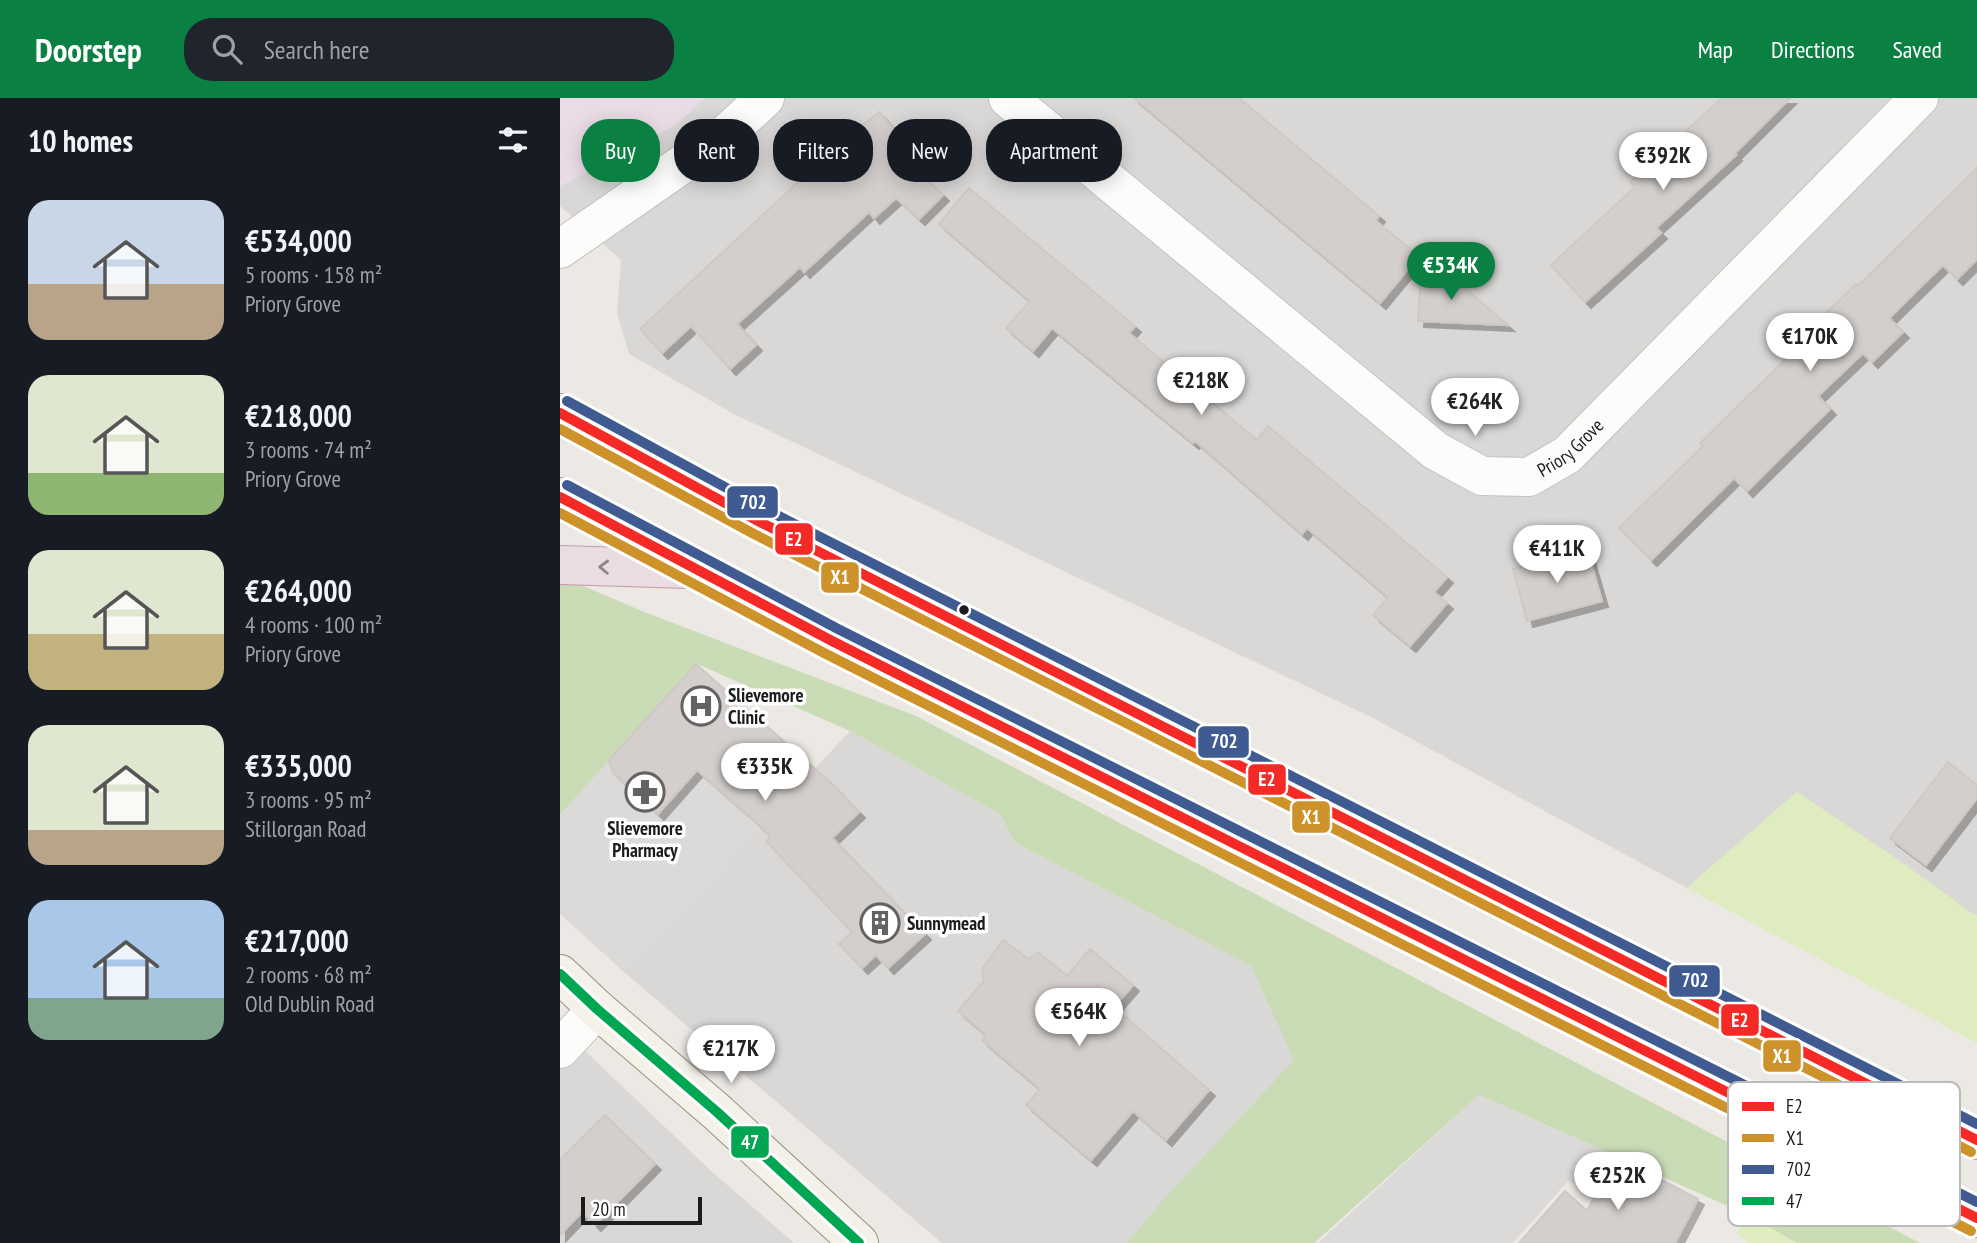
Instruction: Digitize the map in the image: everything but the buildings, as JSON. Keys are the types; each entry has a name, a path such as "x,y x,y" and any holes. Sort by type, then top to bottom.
{"highway":[{"path":"560,413 760,522 1863,1082"},
{"path":"560,497 844,647 1728,1093"},
{"path":"560,565 697,570"},
{"path":"1960,1131 1977,1140"},
{"path":"1960,1210 1977,1219"}],"street":[{"path":"560,269 572,241 726,134 765,98"},
{"name":"Priory Grove","path":"1007,98 1436,451 1482,476 1529,477 1567,455 1919,98"},
{"path":"560,974 708,1104 859,1243"},
{"path":"560,1049 597,1009"}],"shaded area":[{"path":"560,98 705,98 682,119 674,119 674,125 660,133 660,119 581,119 581,175 560,186"},
{"path":"705,98 1977,98 1977,915 1797,792 1687,888 1371,717 734,414 629,354 617,313 621,260 560,206 560,186 581,175 581,182 660,182 660,133 674,125 674,182 759,182 759,119 682,119"},
{"path":"850,731 1000,814 1014,842 1251,966 1479,1095 1314,1243 942,1243 624,972"},
{"path":"609,760 613,773 658,813 697,770 761,830 624,972 560,914 560,815"},
{"path":"560,1027 710,1170 794,1243 560,1243"},
{"path":"1479,1095 1616,1156 1588,1189 1568,1181 1513,1243 1318,1243"}],"green space":[{"path":"560,579 569,580 647,613 916,716 1728,1142 1728,1206 1479,1095 1314,1243 1127,1243 1162,1201 1294,1060 1251,966 1014,842 1000,814 850,731 697,664 560,815"},
{"path":"1797,792 1977,915 1977,1043 1687,888"},
{"path":"1741,1226 1767,1226 1797,1243 1748,1243 1736,1232"},
{"path":"1767,1226 1888,1226 1920,1243 1797,1243"}],"transit line":[{"name":"702","path":"567,401 767,510 1894,1082"},
{"name":"E2","path":"560,413 760,522 1863,1082"},
{"name":"X1","path":"560,429 754,534 1833,1082"},
{"name":"702","path":"567,485 838,629 1738,1082"},
{"name":"E2","path":"560,497 832,641 1728,1093"},
{"name":"X1","path":"560,513 826,654 1728,1109"},
{"name":"47","path":"560,974 717,1112 859,1243"},
{"name":"702","path":"1960,1115 1977,1124"},
{"name":"E2","path":"1960,1131 1977,1140"},
{"name":"X1","path":"1960,1146 1971,1152"},
{"name":"702","path":"1960,1193 1977,1202"},
{"name":"E2","path":"1960,1209 1977,1218"},
{"name":"X1","path":"1960,1225 1971,1231"}],"place":[{"name":"Slievemore Clinic","path":"701,706"},
{"name":"Slievemore Pharmacy","path":"645,792"},
{"name":"Sunnymead","path":"880,923"}]}
